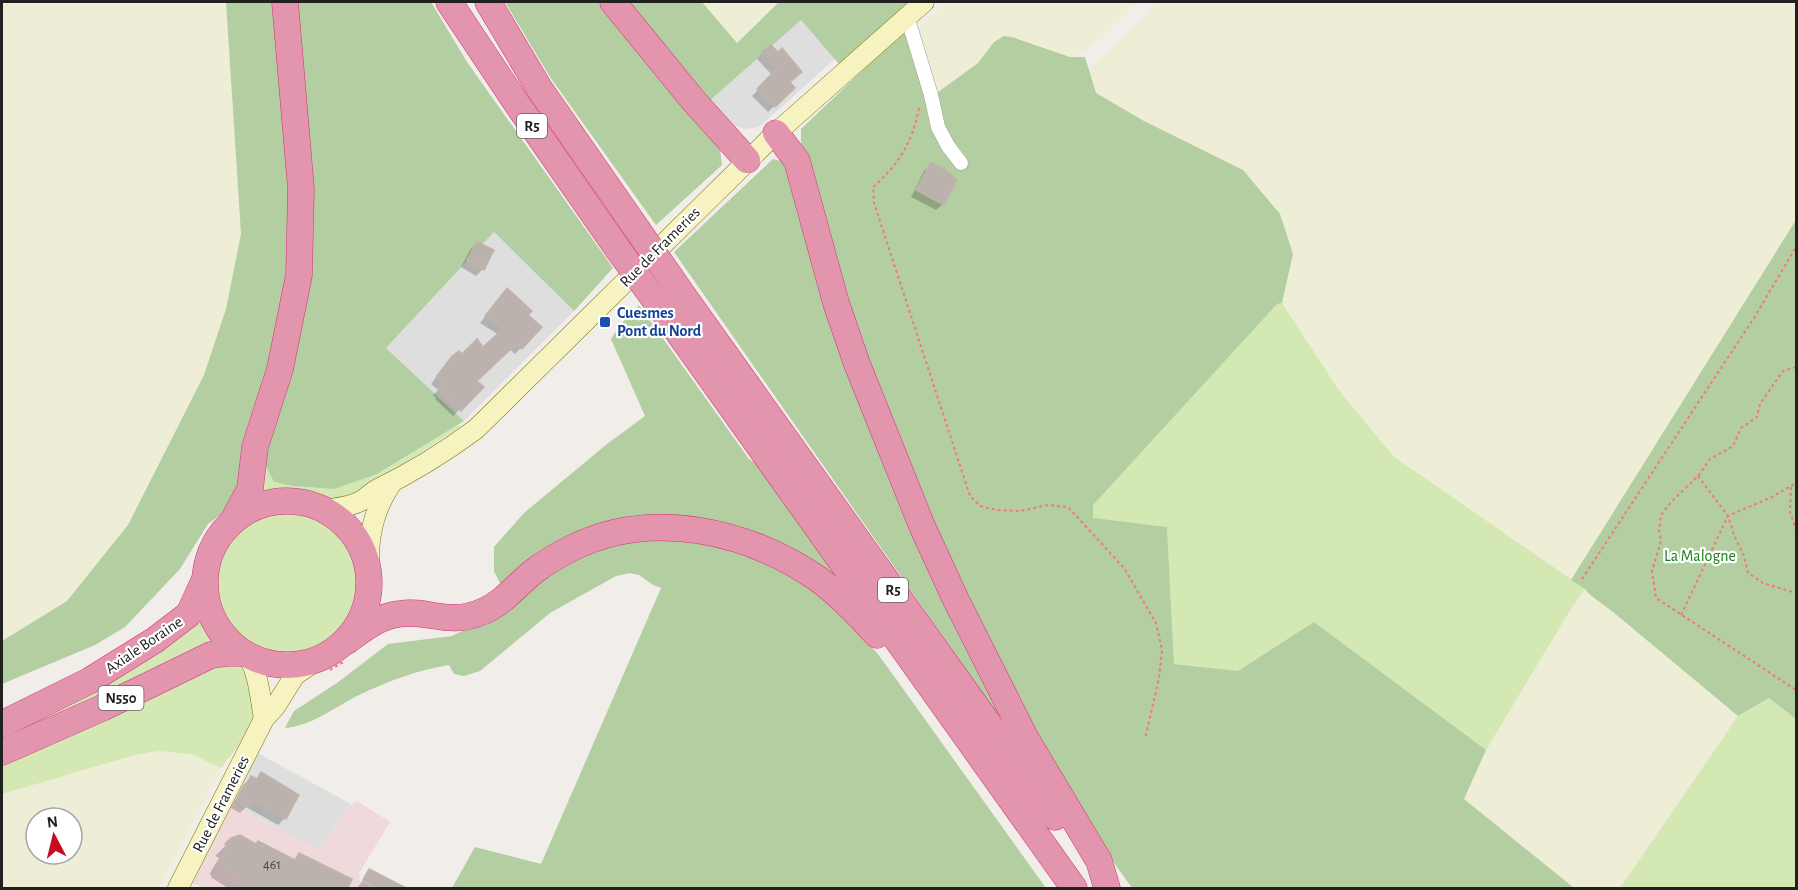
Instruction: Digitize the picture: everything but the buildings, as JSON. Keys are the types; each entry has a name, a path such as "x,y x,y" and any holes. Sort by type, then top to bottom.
{"highway":[{"path":"233,521 250,489 255,447 280,369 291,322 298,275 301,189 285,2"},
{"name":"R5","path":"449,2 510,95 617,248 1074,888"},
{"name":"R5","path":"488,2 539,87 637,230 1107,888"},
{"path":"613,2 685,91 747,160"},
{"path":"776,133 797,161 822,255 850,344 922,526 956,600 1026,739 1099,861 1107,888"},
{"path":"349,648 366,608 375,571 358,541 338,518 325,510 294,501 278,501 247,511 233,521 222,533 207,564 204,580 208,606 218,629 229,643 246,655 265,663 318,668 332,653 349,648 381,620 399,614 447,619 468,617 486,610 537,569 573,547 611,534 650,527 686,528 718,533 752,544 783,559 809,574 849,606 883,642 916,667"},
{"name":"Axiale Boraine","path":"2,724 90,681 155,640 189,614 204,580"},
{"name":"Axiale Boraine","path":"2,752 210,655 226,652 246,655"}],"main road":[{"name":"Rue de Frameries","path":"325,510 361,501 374,491 391,484 440,454 476,429 747,160 924,2"},
{"path":"375,571 370,532 382,497 391,484"},
{"path":"246,655 256,671 261,688 264,719"},
{"name":"Rue de Frameries","path":"178,888 264,719 275,707 295,675 318,668"}],"street":[{"path":"907,16 932,95 938,127 948,146 962,164"}],"path":[{"path":"920,108 911,141 886,176 873,188 874,203 970,496 981,506 998,510 1020,511 1048,506 1068,507 1124,568 1156,623 1162,650 1159,678 1145,739"},
{"path":"1582,579 1754,318 1797,247"},
{"path":"1797,368 1783,371 1760,404 1757,417 1741,428 1732,446 1710,459 1698,476 1661,515 1659,530 1661,542 1652,571 1656,598 1797,690"},
{"path":"1698,476 1728,516 1734,536 1744,556 1748,573 1763,583 1797,593"},
{"path":"1681,615 1728,516 1773,497 1797,483"},
{"path":"1791,487 1790,512 1797,530"},
{"path":"375,571 381,598"},
{"path":"318,668 337,667 349,648"}],"shaded area":[{"path":"801,20 835,59 759,127 745,129 728,124 707,103"},
{"path":"494,232 574,311 464,421 386,348"},
{"path":"250,749 351,804 346,808 319,850 223,800"},
{"path":"223,800 319,850 346,808 357,801 390,822 359,873 360,881 374,888 203,888 183,879"}],"green space":[{"path":"2,2 226,2 241,234 226,309 204,375 128,525 67,601 2,641"},
{"path":"226,2 274,2 289,161 287,262 280,314 241,482 223,513 208,524 180,569 125,627 95,645 2,684 2,641 67,601 128,525 204,375 226,309 241,234"},
{"path":"294,2 431,2 467,62 613,268 574,311 494,232 386,348 464,421 377,474 334,489 292,486 274,482 261,457 299,330"},
{"path":"505,2 604,2 719,143 722,165 656,225 550,77"},
{"path":"627,2 702,2 737,43 779,2 908,2 845,71 801,20 707,103"},
{"path":"702,2 779,2 737,43"},
{"path":"947,2 1139,2 1085,52 1070,57 1012,37 994,42 978,63 934,96 916,30"},
{"path":"1161,2 1796,2 1796,229 1571,580 1393,456 1338,389 1282,303 1293,254 1280,214 1243,170 1144,121 1096,93 1089,69"},
{"path":"904,31 919,54 930,98 978,63 994,42 1004,36 1070,57 1085,57 1096,93 1144,121 1243,170 1280,214 1293,254 1282,303 1277,304 1093,505 1093,518 1167,527 1174,664 1238,671 1314,622 1486,750 1464,799 1574,888 1132,888 1098,840 1050,761 970,604 881,402 809,180 801,145 801,129"},
{"path":"773,159 784,162 1021,748 674,252"},
{"name":"La Malogne","path":"1796,220 1796,719 1769,698 1738,716 1585,589 1571,580"},
{"path":"1282,303 1338,389 1393,456 1585,589 1486,750 1314,622 1238,671 1174,664 1167,527 1093,519 1092,505 1277,304"},
{"path":"639,305 749,459 760,466 841,579 836,586 672,522 501,585 494,571 494,547 524,513 607,444 645,416 611,339 621,324"},
{"path":"459,424 460,427 357,495 333,501 297,494 257,498 261,457 274,482 292,486 334,489 377,474"},
{"path":"289,511 316,517 339,532 354,555 360,582 354,609 339,632 316,647 289,653 262,647 239,632 224,609 218,582 224,555 239,532 262,517"},
{"path":"681,538 757,557 799,579 842,614 878,654 1046,888 452,888 475,847 541,864 661,588 639,575 630,573 616,576 550,613 480,671 464,676 454,674 449,665 413,673 357,696 304,724 285,728 294,711 337,683 388,644 452,636 502,611 558,568 588,554 628,542"},
{"path":"1585,589 1738,716 1620,888 1574,888 1464,799 1486,750"},
{"path":"198,614 203,630 213,644 2,742 2,737 67,706"},
{"path":"224,664 241,667 251,682 256,696 256,708 248,732 221,768 191,754 158,751 135,755 2,794 2,764 195,673"},
{"path":"1769,698 1796,719 1796,888 1620,888 1738,716"},
{"path":"158,751 191,754 221,768 159,888 2,888 2,794 135,755"}],"place":[{"name":"Cuesmes Pont du Nord","path":"605,322"}]}
